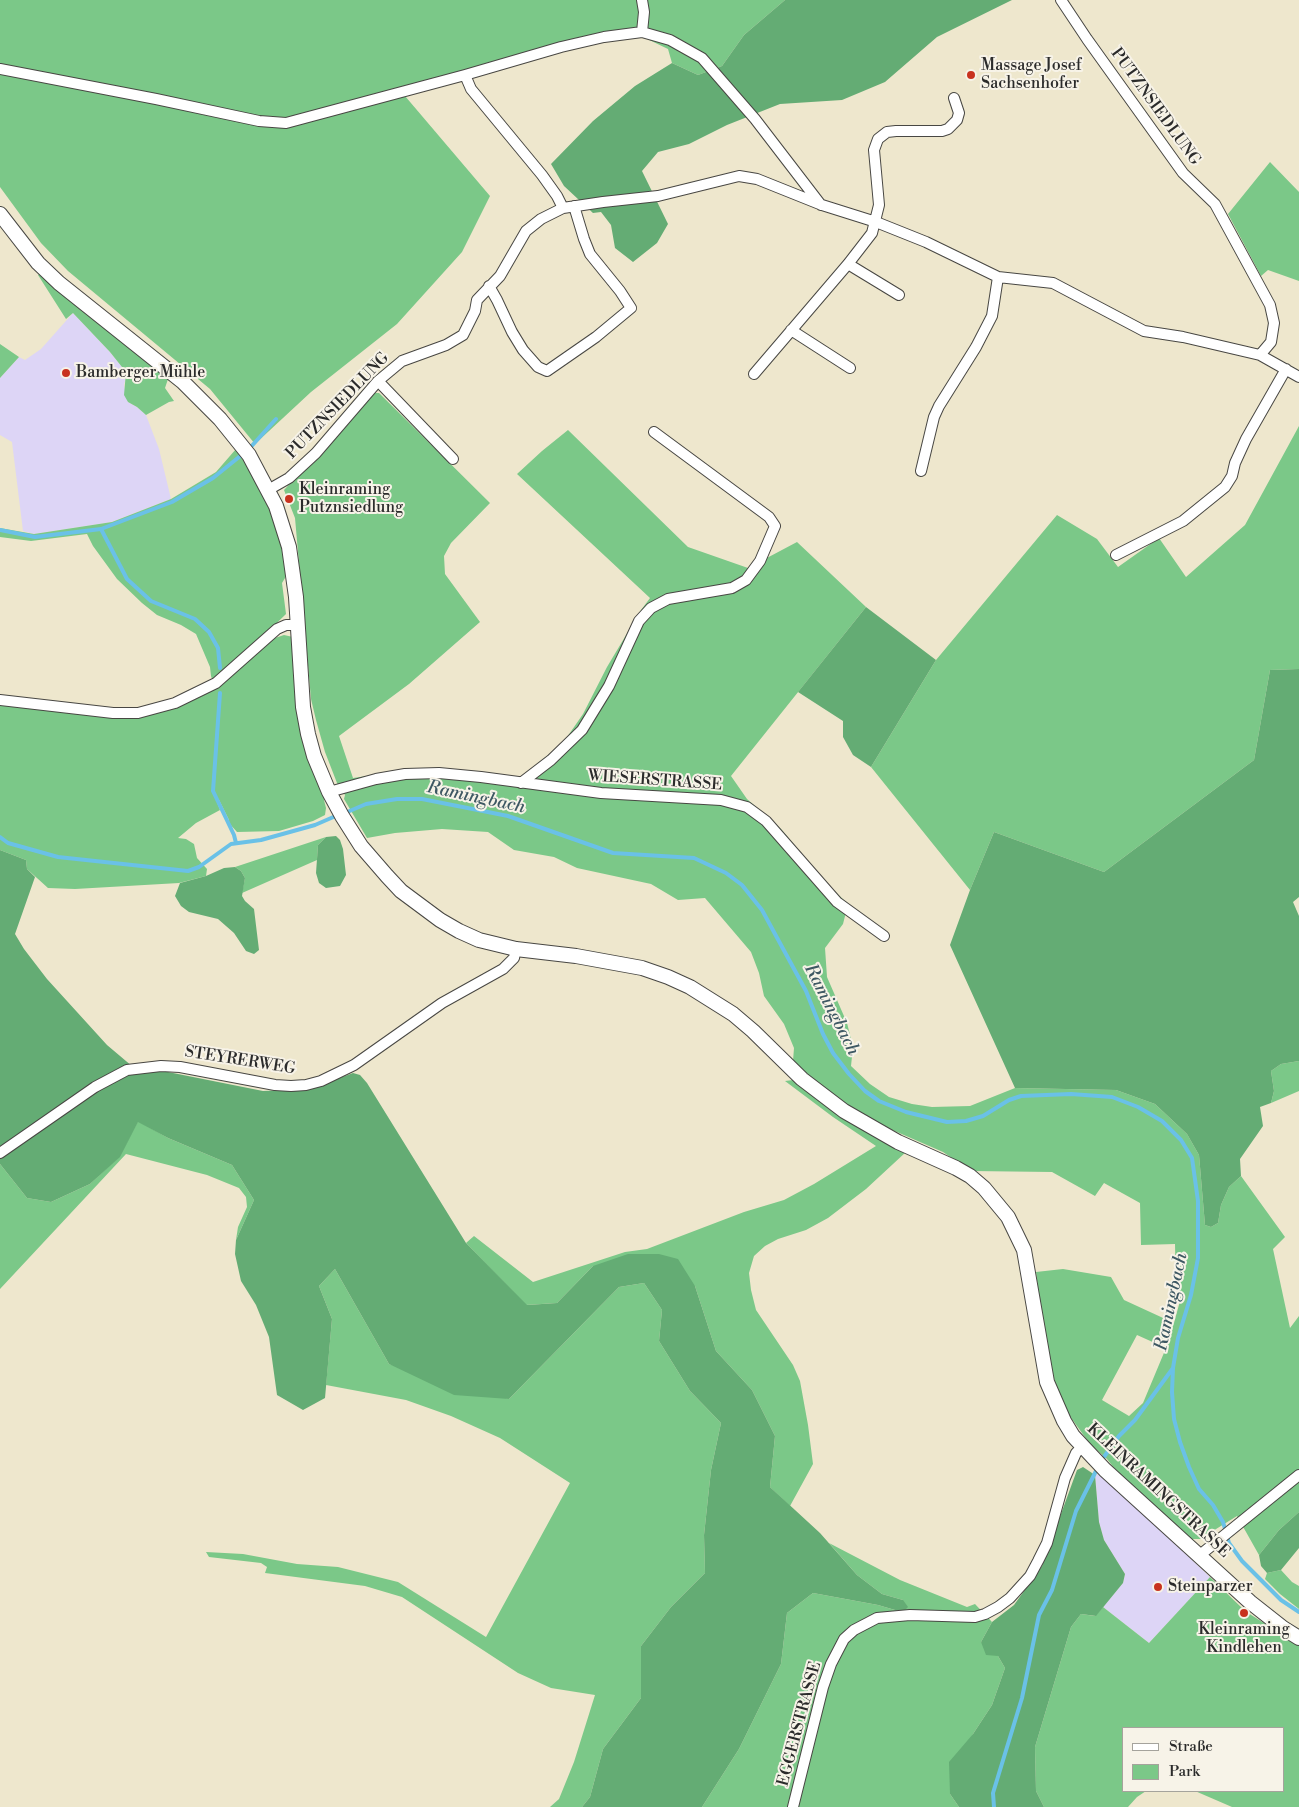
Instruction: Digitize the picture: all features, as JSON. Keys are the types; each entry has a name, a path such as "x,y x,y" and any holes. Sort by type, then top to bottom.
{"main road":[{"name":"KLEINRAMINGSTRASSE","path":"0,214 38,263 59,283 183,382 220,419 246,451 268,490 284,527 289,547 294,570 302,698 314,756 331,795 357,840 373,861 401,891 440,920 479,940 516,949 619,963 642,968 690,987 733,1014 802,1079 844,1111 898,1142 970,1176 984,1188 1008,1216 1018,1234 1024,1250 1047,1382 1064,1421 1084,1449 1105,1470 1250,1602 1299,1638"}],"street":[{"path":"642,0 644,12 642,32"},
{"name":"PUTZNSIEDLUNG","path":"268,490 289,478 316,453 378,381 402,361 446,345 463,335 475,311 477,300 500,276 526,231 541,219 562,208 658,196 739,176 757,179 822,205 876,222 926,242 998,277 1053,283 1144,331 1183,337 1260,355 1271,342 1274,323 1270,305 1215,204 1183,173 1061,0"},
{"path":"0,69 258,121 286,123 569,45 604,37 642,32 670,40 702,58 755,119 822,205"},
{"path":"465,75 471,88 552,189 562,208"},
{"path":"754,374 867,240 876,222 878,213 879,198 874,150 878,138 887,132 942,131 948,129 958,120 960,113 954,98"},
{"path":"489,286 523,350 538,367 547,371 596,337 631,308 620,291 590,254 574,206"},
{"path":"848,264 899,295"},
{"path":"921,471 934,417 939,406 976,347 992,316 998,277"},
{"path":"791,330 850,368"},
{"path":"1260,355 1299,377"},
{"path":"1116,555 1183,521 1225,487 1232,476 1246,439 1286,369"},
{"path":"378,381 453,459"},
{"path":"521,783 551,760 582,730 608,686 638,621 651,608 668,599 732,588 746,580 760,561 775,526 768,517 654,432"},
{"path":"0,700 113,713 138,713 176,702 216,683 277,629 286,625 298,625"},
{"name":"WIESERSTRASSE","path":"331,795 376,779 405,774 439,774 481,777 602,793 721,800 747,807 766,821 837,902 884,936"},
{"name":"STEYRERWEG","path":"0,1153 95,1087 127,1070 162,1066 180,1067 275,1085 291,1086 321,1081 354,1065 442,1003 503,969 514,958 516,949"},
{"name":"EGGERSTRASSE","path":"793,1807 823,1687 831,1664 844,1639 854,1630 877,1618 910,1615 975,1617 992,1611 1010,1598 1030,1576 1038,1561 1046,1542 1064,1478 1076,1453 1084,1449"},
{"path":"1200,1555 1299,1475"}],"shaded area":[{"path":"73,313 126,372 124,385 128,402 146,415 159,449 171,499 112,522 34,534 23,531 12,442 0,435 0,378 19,357 25,360 41,349"},
{"path":"1101,1474 1210,1577 1149,1643 1103,1607 1123,1583 1125,1574 1104,1540 1099,1522 1095,1475"}],"green space":[{"path":"0,0 785,0 744,35 722,66 698,75 672,63 668,49 641,36 599,40 405,96 490,196 462,252 397,324 311,392 255,444 210,389 68,271 41,243 0,187"},
{"path":"785,0 1012,0 937,37 885,82 842,100 780,104 727,125 689,144 658,152 642,171 668,224 657,243 633,262 615,248 611,225 601,212 593,213 564,186 551,164 593,121 635,86 672,63 698,75 722,66 744,35"},
{"path":"1270,162 1299,192 1299,281 1268,270 1261,276 1228,214"},
{"path":"40,273 168,379 165,388 174,401 146,415 128,402 124,395 126,372 73,313 66,319 38,275"},
{"path":"0,344 19,357 0,378"},
{"path":"374,393 379,393 490,503 451,543 444,556 445,574 480,622 409,684 339,736 353,778 388,773 522,779 522,776 563,743 583,714 607,667 650,598 517,474 568,430 688,547 748,568 797,542 866,607 731,776 747,799 781,829 826,883 848,904 843,924 825,948 827,977 847,1023 853,1047 851,1066 870,1084 889,1097 912,1104 932,1107 970,1106 1015,1088 1116,1090 1155,1104 1187,1134 1199,1155 1205,1225 1211,1227 1218,1223 1221,1205 1229,1187 1241,1176 1285,1237 1273,1249 1290,1328 1299,1316 1299,1512 1279,1530 1259,1555 1237,1516 1200,1539 1192,1539 1187,1536 1118,1473 1107,1459 1090,1444 1069,1415 1057,1392 1042,1322 1036,1272 1063,1269 1111,1277 1124,1300 1174,1323 1180,1301 1176,1292 1175,1244 1141,1245 1140,1203 1104,1183 1095,1196 1052,1172 971,1171 943,1152 867,1119 834,1098 793,1061 794,1048 784,1024 764,996 759,973 751,952 705,898 678,900 651,884 577,868 554,857 514,850 488,832 442,829 395,833 367,838 344,799 345,795 337,783 325,752 316,720 311,699 295,518 284,490","holes":["1137,1335 1166,1348 1143,1403 1129,1416 1102,1400"]},
{"path":"1299,426 1299,669 1270,670 1254,760 1104,872 994,832 970,890 871,767 936,660 1057,515 1097,539 1118,567 1159,538 1186,577 1245,525"},
{"path":"236,449 244,458 277,523 285,560 285,578 282,583 286,614 243,656 214,679 212,679 210,667 196,634 181,625 157,615 142,603 117,579 93,546 87,534 31,541 0,537 0,528 34,534 112,522 171,499 216,472"},
{"path":"866,607 936,660 871,767 853,755 843,737 843,721 798,692"},
{"path":"284,635 293,637 325,797 325,815 313,821 279,831 237,832 228,822 229,820 219,800 217,802 220,810 196,823 178,838 186,839 194,844 197,858 207,869 206,876 179,883 75,889 48,888 27,869 26,860 0,850 0,704 118,718 214,689 226,681 272,639"},
{"path":"1299,669 1299,897 1293,902 1299,916 1299,1061 1281,1064 1271,1071 1274,1091 1271,1103 1260,1107 1263,1126 1240,1159 1241,1176 1229,1187 1221,1205 1218,1223 1211,1227 1205,1225 1199,1155 1187,1134 1155,1104 1116,1090 1015,1088 950,945 994,832 1104,872 1254,760 1270,670"},
{"path":"336,836 340,840 343,849 346,875 340,886 326,888 319,883 316,873 318,845 326,837"},
{"path":"326,837 318,845 317,860 242,893 245,878 241,871 235,867"},
{"path":"0,850 26,860 27,869 35,877 15,934 24,949 47,979 107,1045 139,1072 168,1072 263,1091 310,1089 353,1073 360,1075 367,1083 466,1243 527,1305 557,1303 593,1266 628,1254 659,1254 678,1259 695,1286 716,1351 752,1390 775,1436 770,1487 820,1533 857,1575 882,1594 903,1600 908,1607 905,1610 895,1610 813,1593 787,1613 781,1664 739,1749 702,1807 582,1807 590,1797 603,1749 641,1698 641,1646 671,1607 705,1573 704,1535 711,1470 721,1423 690,1391 659,1341 662,1310 644,1283 619,1287 509,1399 454,1395 389,1364 335,1269 319,1286 332,1319 325,1398 303,1410 277,1395 269,1337 256,1305 241,1281 235,1254 236,1240 254,1200 232,1165 168,1138 138,1122 120,1157 90,1184 51,1202 27,1198 0,1164"},
{"path":"235,867 241,871 245,878 242,896 254,909 259,950 254,954 246,951 234,933 218,919 189,912 181,906 175,896 180,883 206,876 224,868"},
{"path":"1299,1061 1299,1091 1271,1103 1274,1091 1271,1071 1281,1064"},
{"path":"793,1080 826,1105 872,1135 906,1152 866,1189 828,1218 806,1230 778,1239 765,1246 754,1256 749,1273 756,1310 793,1365 800,1381 808,1425 813,1464 790,1506 770,1487 775,1436 752,1390 716,1351 695,1286 593,1266 557,1303 526,1305 466,1243 474,1236 533,1282 625,1252 647,1249 744,1212 784,1200 876,1146 785,1081"},
{"path":"138,1121 168,1138 232,1165 254,1200 236,1240 238,1227 247,1207 246,1197 239,1188 207,1175 126,1154 0,1289 0,1164 27,1198 51,1202 90,1184 119,1157"},
{"path":"335,1269 389,1364 509,1399 619,1287 644,1283 662,1310 659,1341 690,1391 721,1423 711,1470 704,1535 705,1573 671,1607 641,1646 641,1698 603,1749 590,1797 582,1807 550,1807 559,1799 574,1762 595,1695 551,1688 518,1673 402,1597 365,1586 265,1573 267,1567 261,1563 209,1557 206,1552 243,1554 297,1564 338,1567 398,1582 486,1637 570,1483 500,1438 451,1416 406,1400 326,1385 332,1319 319,1286"},
{"path":"1083,1467 1095,1475 1099,1522 1104,1540 1125,1574 1123,1583 1096,1616 1081,1614 1071,1627 1035,1747 1036,1791 1044,1807 959,1807 950,1794 949,1762 973,1734 992,1705 1005,1668 998,1656 986,1655 981,1642 992,1622 1014,1605 1042,1566 1077,1470"},
{"path":"1299,1512 1299,1548 1281,1570 1267,1573 1261,1566 1259,1555 1279,1530"},
{"path":"829,1543 900,1580 967,1607 975,1604 992,1622 981,1642 998,1656 1005,1668 992,1705 973,1734 950,1794 959,1807 702,1807 739,1749 781,1664 787,1613 813,1593 895,1610 903,1600 882,1594 857,1575"},
{"path":"1281,1570 1292,1582 1299,1586 1299,1609 1265,1579 1267,1573"},
{"path":"1210,1577 1243,1609 1240,1612 1245,1617 1248,1613 1299,1645 1299,1807 1232,1807 1197,1792 1284,1792 1284,1727 1122,1727 1122,1792 1144,1792 1128,1807 1044,1807 1036,1791 1035,1747 1071,1627 1081,1614 1095,1616 1103,1607 1149,1643"}],"waterway":[{"path":"249,449 276,419"},
{"path":"101,529 172,502 213,478 244,453"},
{"name":"Ramingbach","path":"0,530 35,537 101,529 127,579 151,601 195,619 209,632 218,648 220,668"},
{"name":"Ramingbach","path":"220,693 213,791 236,843"},
{"name":"Ramingbach","path":"345,813 366,804 397,799 422,799 508,816 613,853 694,858 726,873 742,885 762,910 806,991 823,1034 833,1053 865,1091 879,1101 906,1112 947,1122 966,1121 983,1116 1009,1100 1021,1096 1071,1094 1112,1097 1138,1107 1162,1121 1181,1140 1192,1158 1198,1201 1198,1258 1191,1295 1178,1338 1173,1368 1174,1419 1180,1442 1199,1489 1213,1505 1223,1522 1229,1543 1242,1561 1281,1600 1299,1612"},
{"name":"Ramingbach","path":"0,837 8,843 58,857 188,871 199,867 231,844 261,840 315,825 338,815"},
{"path":"1101,1461 1119,1436 1135,1420 1173,1368"},
{"path":"994,1807 993,1793 1022,1698 1039,1615 1052,1590 1076,1511 1098,1467"}],"place":[{"name":"Massage Josef Sachsenhofer","path":"971,75"},
{"name":"Bamberger Mühle","path":"66,373"},
{"name":"Kleinraming Putznsiedlung","path":"289,499"},
{"name":"Steinparzer","path":"1158,1587"},
{"name":"Kleinraming Kindlehen","path":"1244,1613"}]}
